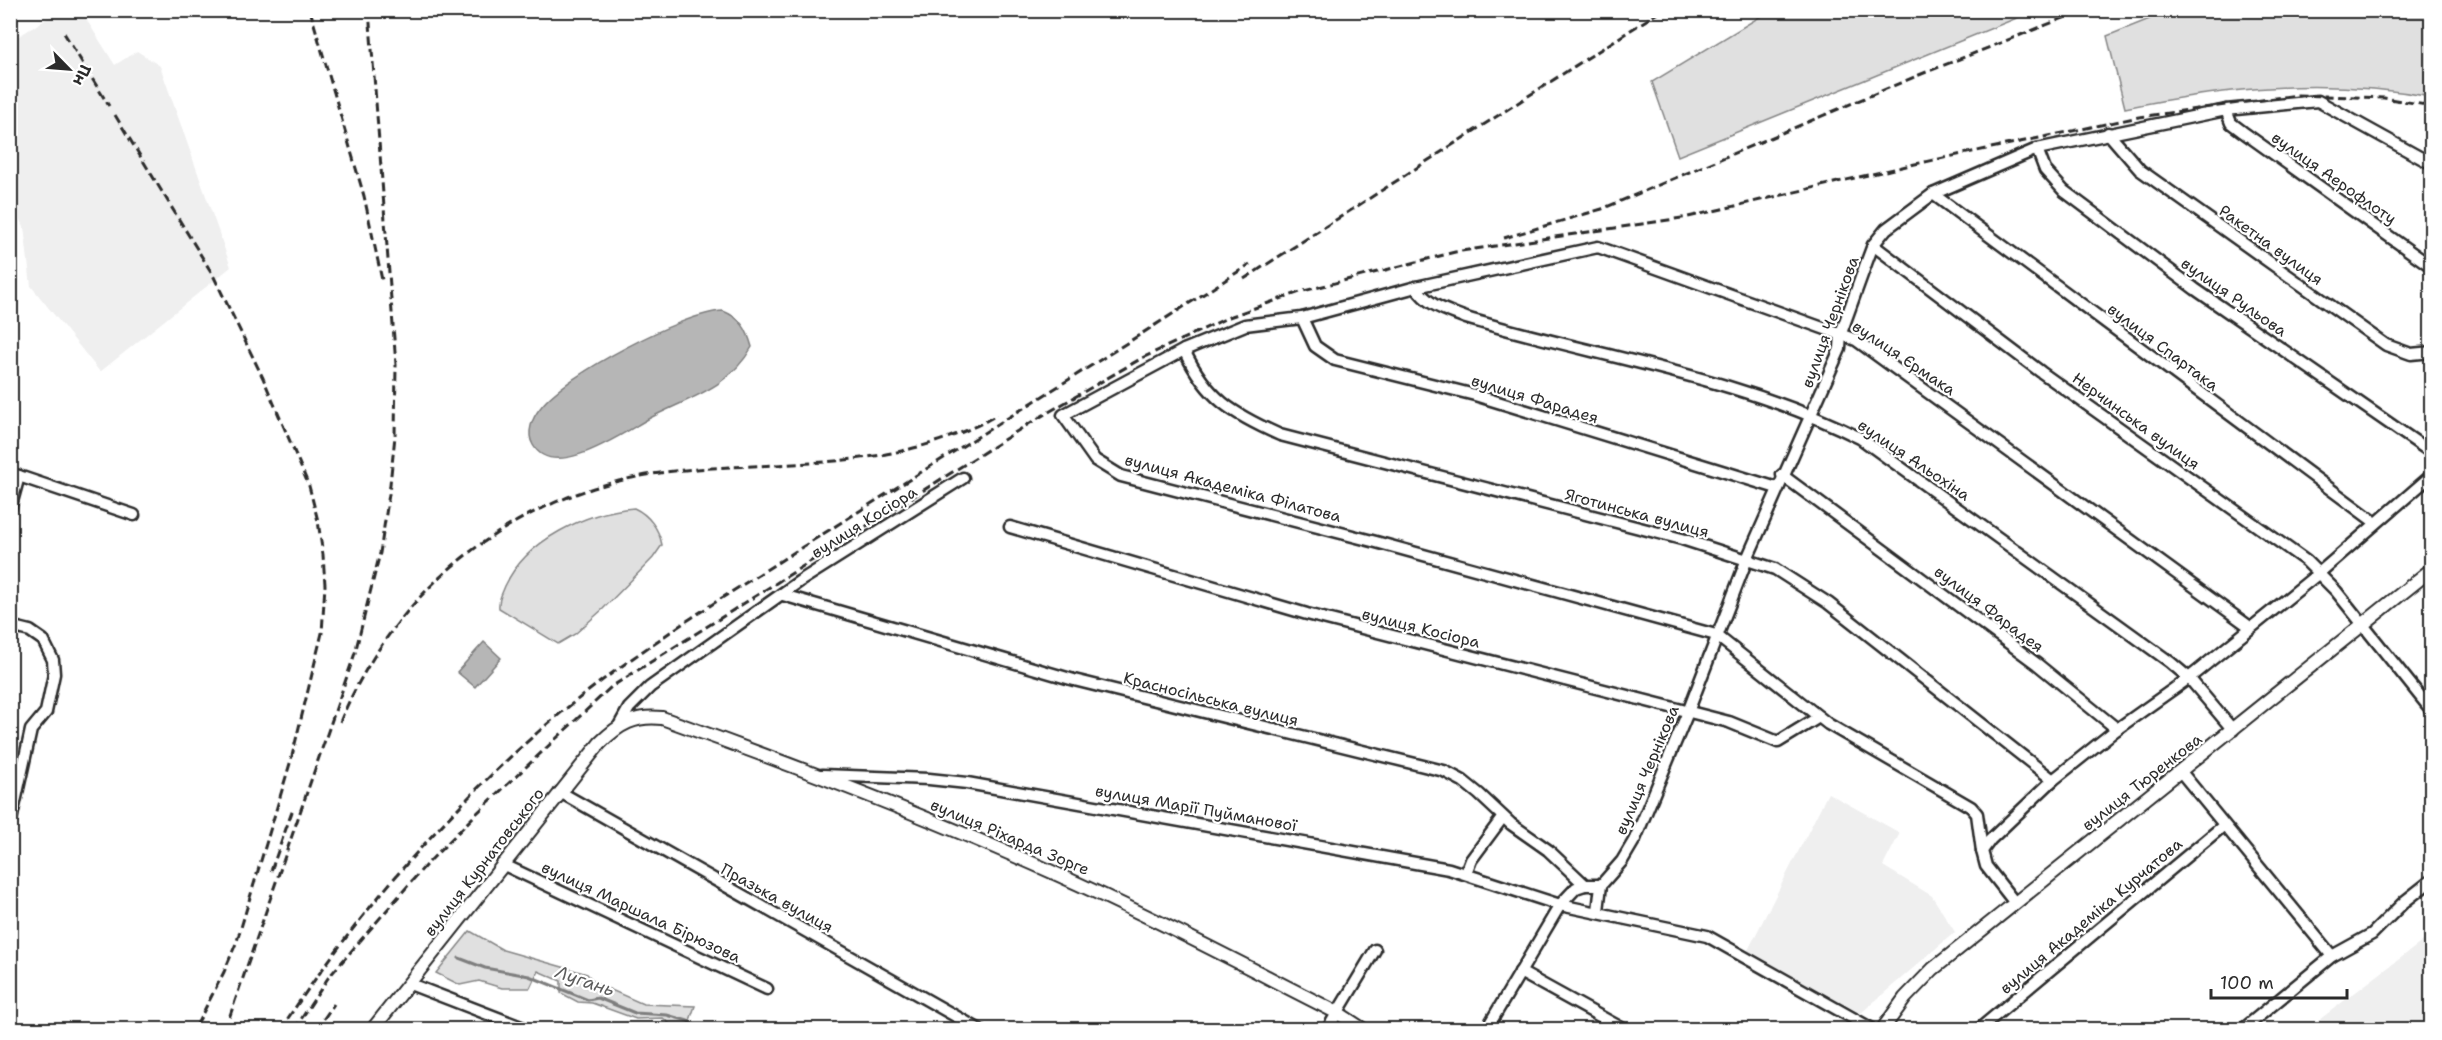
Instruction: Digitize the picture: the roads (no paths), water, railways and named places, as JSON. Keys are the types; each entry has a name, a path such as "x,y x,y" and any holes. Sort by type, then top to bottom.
{"street":[{"name":"вулиця Чернікова","path":"1601,885 1622,861 1635,839 1782,475 1840,349 1841,333 1873,245 1886,229 1933,194 1990,167 2037,149 2226,110 2318,101 2432,164"},
{"name":"вулиця Аерофлоту","path":"2226,110 2231,123 2432,267"},
{"name":"Ракетна вулиця","path":"2108,133 2140,170 2386,345 2411,354 2432,352"},
{"name":"вулиця Рульова","path":"2037,149 2044,170 2064,191 2195,289 2432,453"},
{"name":"вулиця Спартака","path":"1933,194 2376,523"},
{"name":"Нерчинська вулиця","path":"1873,245 2041,372 2319,573 2432,711"},
{"name":"вулиця Єрмака","path":"1416,287 1598,247 1841,333 1868,348 2250,627"},
{"name":"вулиця Академіка Філатова","path":"1416,287 1302,318 1245,325 1184,351 1121,382 1063,415 1095,460 1121,476 1376,542 1716,635"},
{"name":"вулиця Альохіна","path":"1416,287 1423,298 1434,305 1466,318 1699,379 1811,416 1873,447 2189,678 2233,730"},
{"name":"вулиця Фарадея","path":"1302,318 1315,346 1335,360 1475,395 1777,488"},
{"name":"Яготинська вулиця","path":"1184,351 1190,364 1225,407 1245,420 1280,435 1747,559 1775,569 1828,603 2053,780"},
{"path":"10,509 15,475 134,515"},
{"name":"вулиця Фарадея","path":"1782,475 2037,663 2117,729"},
{"path":"1982,851 1990,840 2053,780 2117,729 2189,678 2319,573 2432,475"},
{"name":"вулиця Косіора","path":"623,723 629,708 650,687 800,581 963,478"},
{"name":"вулиця Косіора","path":"1010,527 1307,614 1688,711 1748,728 1778,742 1819,717"},
{"name":"вулиця Тюренкова","path":"1882,1029 1905,998 1933,969 2233,730 2367,629 2432,569"},
{"name":"Красносільська вулиця","path":"783,595 1074,680 1444,771 1463,781 1503,817 1548,850 1585,885"},
{"path":"10,626 30,631 43,640 53,660 54,674 46,711 31,730 10,825"},
{"path":"1716,635 1819,717 1960,799 1977,814 1986,866 2015,903"},
{"name":"вулиця Ріхарда Зорге","path":"623,723 646,716 663,718 821,775 1061,876 1143,914 1338,1013 1364,1029"},
{"name":"вулиця Курнатовського","path":"372,1029 600,743 623,723"},
{"path":"2181,772 2332,956"},
{"name":"вулиця Марії Пуйманової","path":"821,775 929,778 978,785 1466,873 1560,905"},
{"name":"Празька вулиця","path":"560,792 980,1029"},
{"path":"1466,873 1471,860 1503,817"},
{"name":"вулиця Академіка Курчатова","path":"1978,1029 2223,826"},
{"name":"вулиця Маршала Бірюзова","path":"502,864 767,989"},
{"path":"2242,1029 2332,956 2372,934 2404,902 2432,880"},
{"path":"1487,1029 1560,905 1576,888 1585,885 1601,885 1598,911"},
{"path":"1560,905 1598,911 1707,936 1874,1029"},
{"path":"1327,1029 1375,950"},
{"path":"1520,972 1625,1029"},
{"path":"410,984 530,1029"}],"waterway":[{"name":"Лугань","path":"459,958 485,968 529,976 588,1000 598,998 635,1013 667,1015 688,1021 701,1030"}],"railway":[{"path":"310,10 364,196 382,280"},
{"path":"225,1030 355,653 380,553 389,494 395,436 396,365 369,10"},
{"path":"1244,279 1662,10"},
{"path":"1504,238 1602,209 1919,75 2084,10"},
{"path":"64,33 109,106"},
{"path":"294,1030 328,978 425,866 476,814 611,687 1035,420 1142,358 1229,317 1300,292 1455,252 1688,217 1915,164 2139,117 2297,95 2384,98 2432,106"},
{"path":"115,115 213,275 263,378 309,486 318,521 323,555 325,585 322,633 291,760 237,941 194,1030"},
{"path":"280,1030 337,949 399,872 466,800 538,732 574,702 648,647 725,596 1250,264"},
{"path":"340,722 367,669 399,621 438,579 482,543 530,514 582,492 638,477 697,469 813,463 889,454 926,445 962,432 997,415"},
{"path":"271,871 293,809"},
{"path":"316,1030 334,1004"}]}
